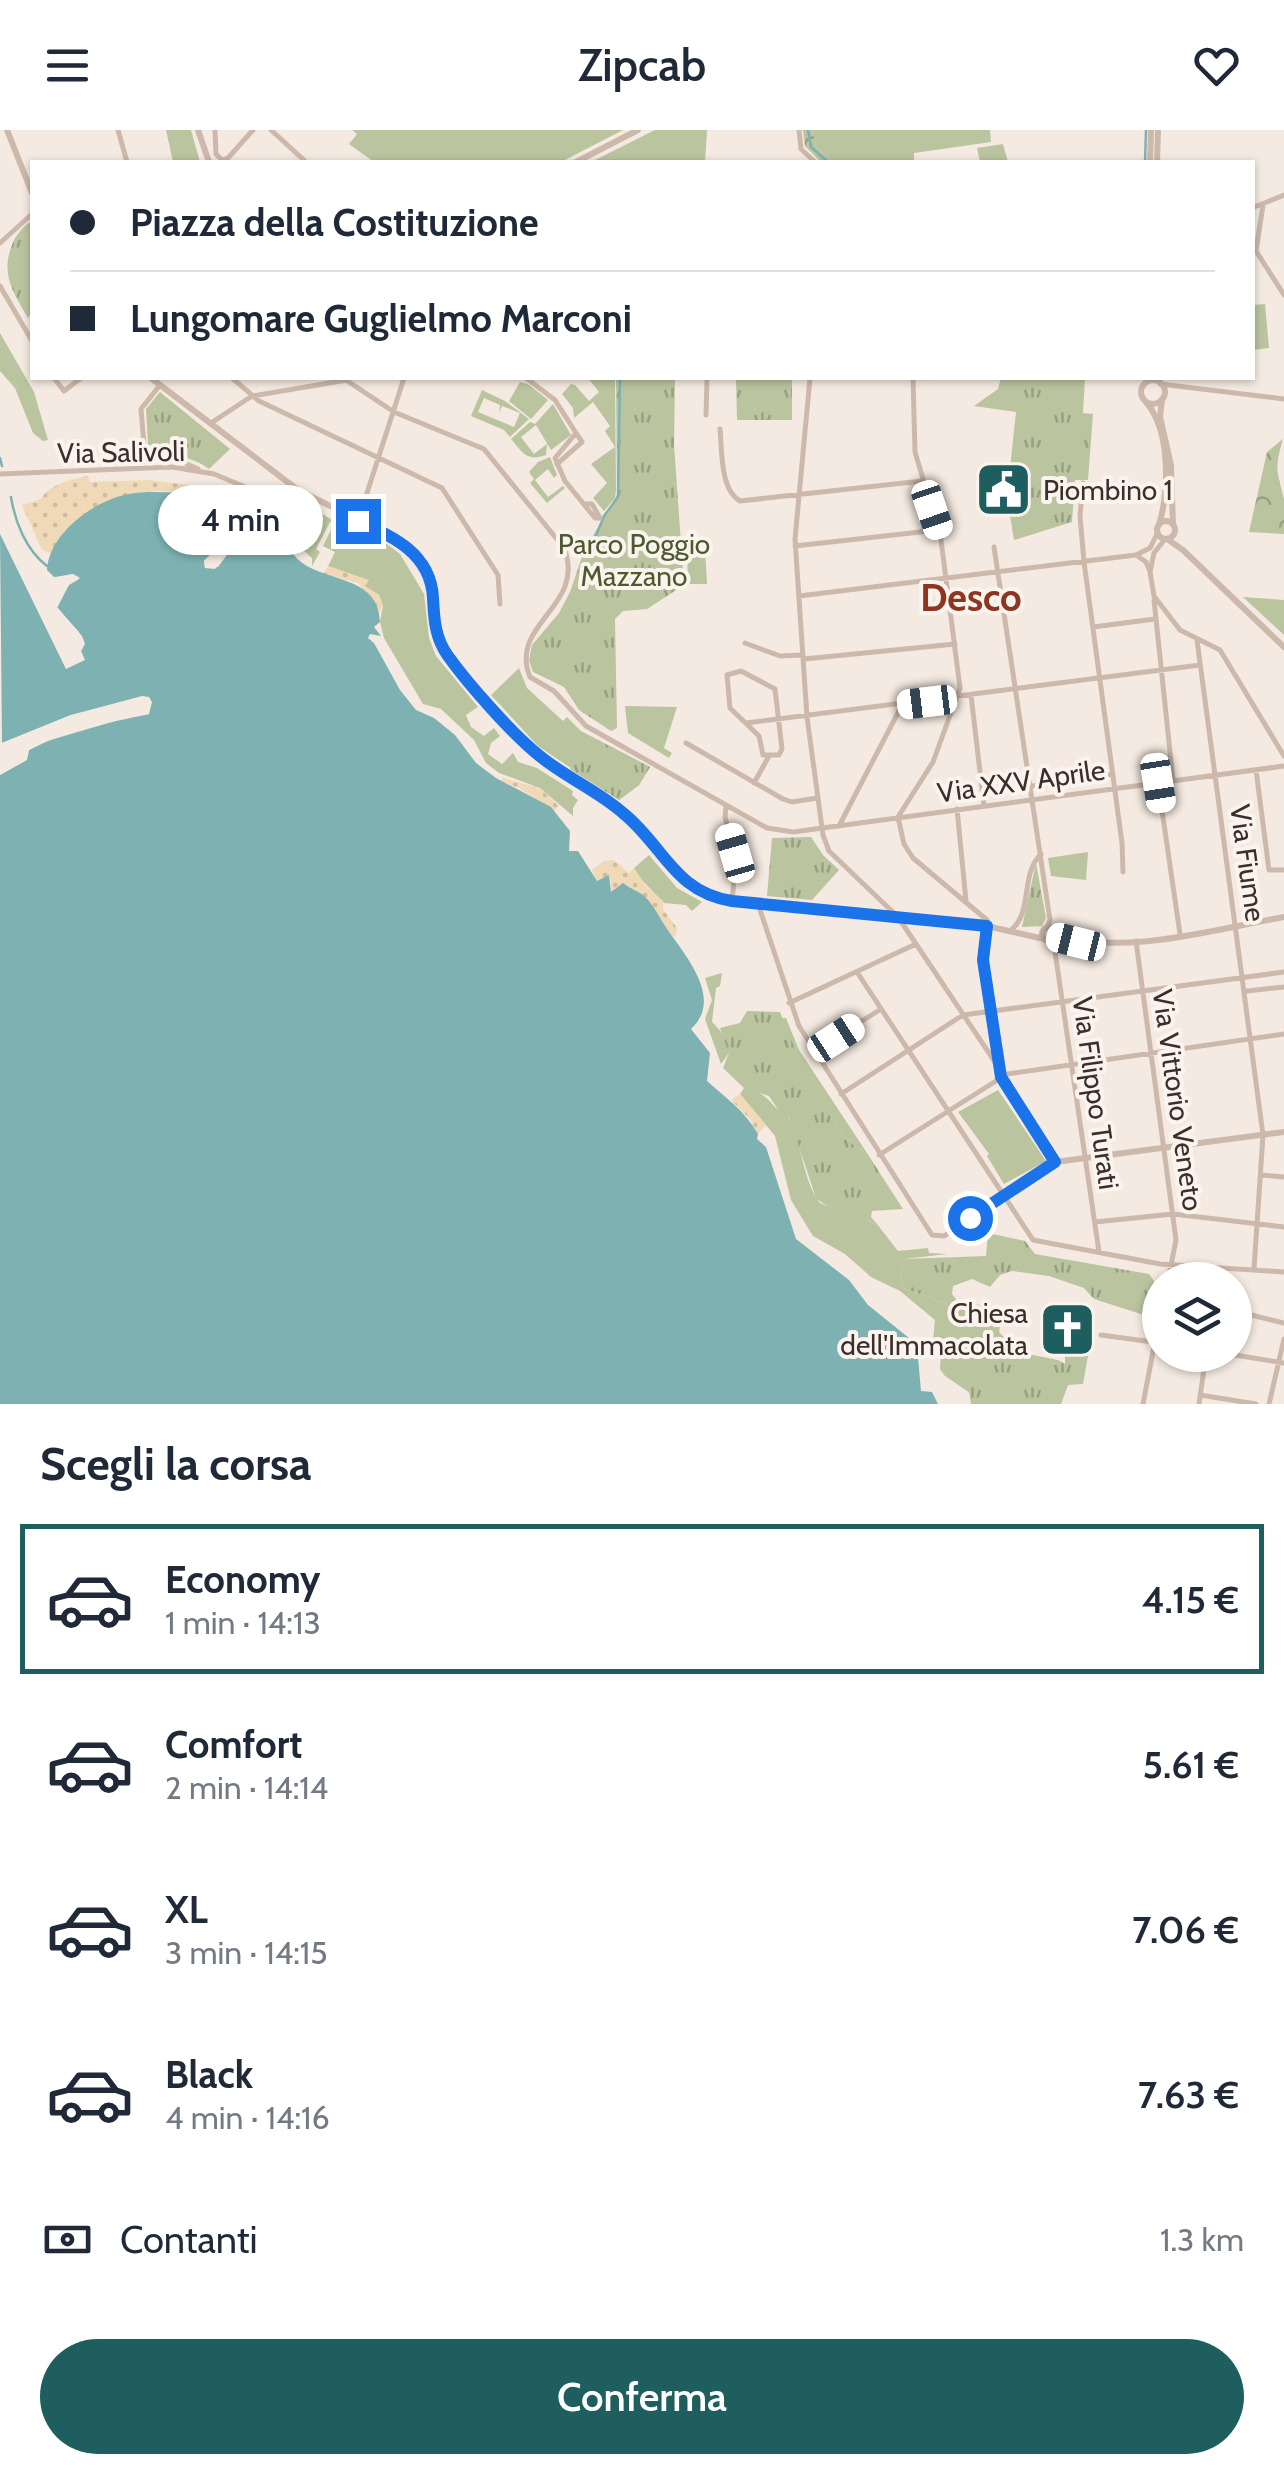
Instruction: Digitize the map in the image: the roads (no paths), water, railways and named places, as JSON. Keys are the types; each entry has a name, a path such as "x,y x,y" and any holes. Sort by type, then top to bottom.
{"street":[{"path":"7,130 30,187"},
{"path":"118,130 126,160"},
{"path":"198,130 208,160"},
{"path":"215,130 216,154 222,160 253,130"},
{"path":"271,130 304,160"},
{"path":"580,160 638,130"},
{"path":"799,130 801,149 812,160"},
{"path":"1154,130 1154,160"},
{"path":"1255,207 1284,195"},
{"path":"1255,246 1264,205"},
{"path":"0,243 30,216"},
{"path":"1255,252 1284,295"},
{"path":"0,286 30,338"},
{"path":"56,380 64,391 78,380"},
{"path":"154,380 298,490 402,541 431,580 435,629 444,650 528,745 621,810 695,890 732,901 987,926 1092,944 1136,941 1284,917"},
{"path":"234,380 252,396 447,492 498,575 500,604"},
{"path":"320,384 324,380"},
{"path":"212,423 252,396 340,380"},
{"name":"Via XXV Aprile","path":"346,380 394,412 484,449 564,548 569,562 568,584 530,639 525,658 530,677 554,691 586,726 774,831 839,826 1284,766"},
{"path":"358,521 403,380"},
{"path":"529,380 556,400 576,433 572,441 556,452 564,481 585,504"},
{"path":"706,415 707,380"},
{"path":"810,380 795,546 807,717 822,828 830,851 898,917 998,1067"},
{"path":"913,380 912,424 922,481 938,530 960,682 933,762 898,817 904,844 913,858 983,914 987,926 983,960 998,1067 1055,1162"},
{"path":"799,596 1136,555 1150,548 1167,485 1154,414 1141,394 1145,381 1284,399"},
{"path":"1158,381 1163,397 1160,417 1171,464 1174,528 1183,550"},
{"path":"160,385 142,410 143,442 199,471"},
{"path":"1146,402 1156,404 1175,387"},
{"path":"720,429 728,488 733,497 744,502 922,481"},
{"name":"Via Salivoli","path":"0,474 150,466 199,471 260,493 286,494 298,490"},
{"path":"1083,483 1080,516 1084,562 1123,872"},
{"path":"1158,529 1166,522 1174,528"},
{"path":"1150,572 1157,546 1174,528"},
{"path":"1158,529 1284,646"},
{"path":"795,546 938,530"},
{"path":"994,547 1050,920 1045,928"},
{"path":"1136,555 1146,562 1150,572 1174,780"},
{"path":"1154,596 1180,630 1220,650 1284,756"},
{"path":"1093,627 1155,620"},
{"name":"Via Fiume","path":"1198,640 1263,1134 1254,1269"},
{"path":"745,643 780,656 803,657 955,644"},
{"path":"746,723 1201,665"},
{"path":"733,671 740,671 772,687 780,719 782,752 769,756 762,753 759,736 730,708 726,678 733,671"},
{"path":"971,695 984,806"},
{"path":"839,826 902,705"},
{"path":"686,742 754,784 792,802 818,798"},
{"path":"754,784 769,756"},
{"path":"1256,770 1270,871 1284,870"},
{"path":"1030,786 1113,774"},
{"path":"1158,783 1180,934"},
{"path":"727,805 725,817 736,860 732,901"},
{"path":"957,810 966,901"},
{"path":"1012,930 1019,924 1030,868 1040,854"},
{"path":"884,902 885,916"},
{"path":"758,904 789,1002 813,1052 936,1237 944,1236 1055,1162 1284,1132"},
{"path":"1045,928 1049,939"},
{"path":"1022,932 1054,929 1049,939"},
{"name":"Via Filippo Turati","path":"1049,939 1054,945 1073,1064 1099,1253"},
{"name":"Via Vittorio Veneto","path":"1136,941 1176,1240 1171,1262"},
{"path":"789,1002 916,944"},
{"path":"856,972 1033,1240 1149,1262"},
{"path":"841,1094 963,1015 1284,972"},
{"path":"1246,992 1284,987"},
{"path":"813,1052 881,1009"},
{"path":"879,1155 1001,1077 1284,1034"},
{"path":"1261,1174 1284,1176"},
{"path":"1095,1222 1173,1214 1284,1227"},
{"path":"1254,1269 1284,1272"},
{"path":"1252,1315 1284,1322"},
{"path":"1101,1335 1142,1340"},
{"path":"1269,1404 1284,1339"},
{"path":"1252,1358 1281,1363"},
{"path":"1143,1404 1150,1372"},
{"path":"1198,1404 1203,1372"},
{"path":"1200,1395 1256,1404"}],"water":[{"path":"145,492 193,493 215,506 227,526 222,543 204,561 205,568 218,567 232,548 234,527 263,523 286,540 284,552 288,542 295,556 307,566 367,592 376,604 380,622 374,627 381,636 370,634 368,638 416,710 455,735 476,763 496,778 551,807 570,831 569,851 578,851 597,881 609,875 611,892 623,883 651,903 698,976 704,1004 691,1029 710,1053 707,1081 741,1112 766,1147 796,1239 849,1280 868,1305 914,1342 921,1391 932,1392 938,1404 0,1404 0,775 26,760 29,750 43,743 149,714 149,697 71,715 2,743 0,534 66,669 85,660 81,651 84,644 57,608 69,585 79,579 73,574 55,578 47,570 56,543 76,520 116,497"}],"waterway":[{"path":"808,130 811,147 826,160"},
{"path":"1145,160 1146,130"},
{"path":"589,553 604,516 618,497 620,380"},
{"path":"0,458 2,466"},
{"path":"11,497 23,535 47,566"}],"place":[{"name":"Piombino 1","path":"1004,490"},
{"name":"Chiesa dell'Immacolata","path":"1067,1329"}],"district":[{"name":"Desco","path":"971,597"}],"park label":[{"name":"Parco Poggio Mazzano","path":"634,560"}]}
